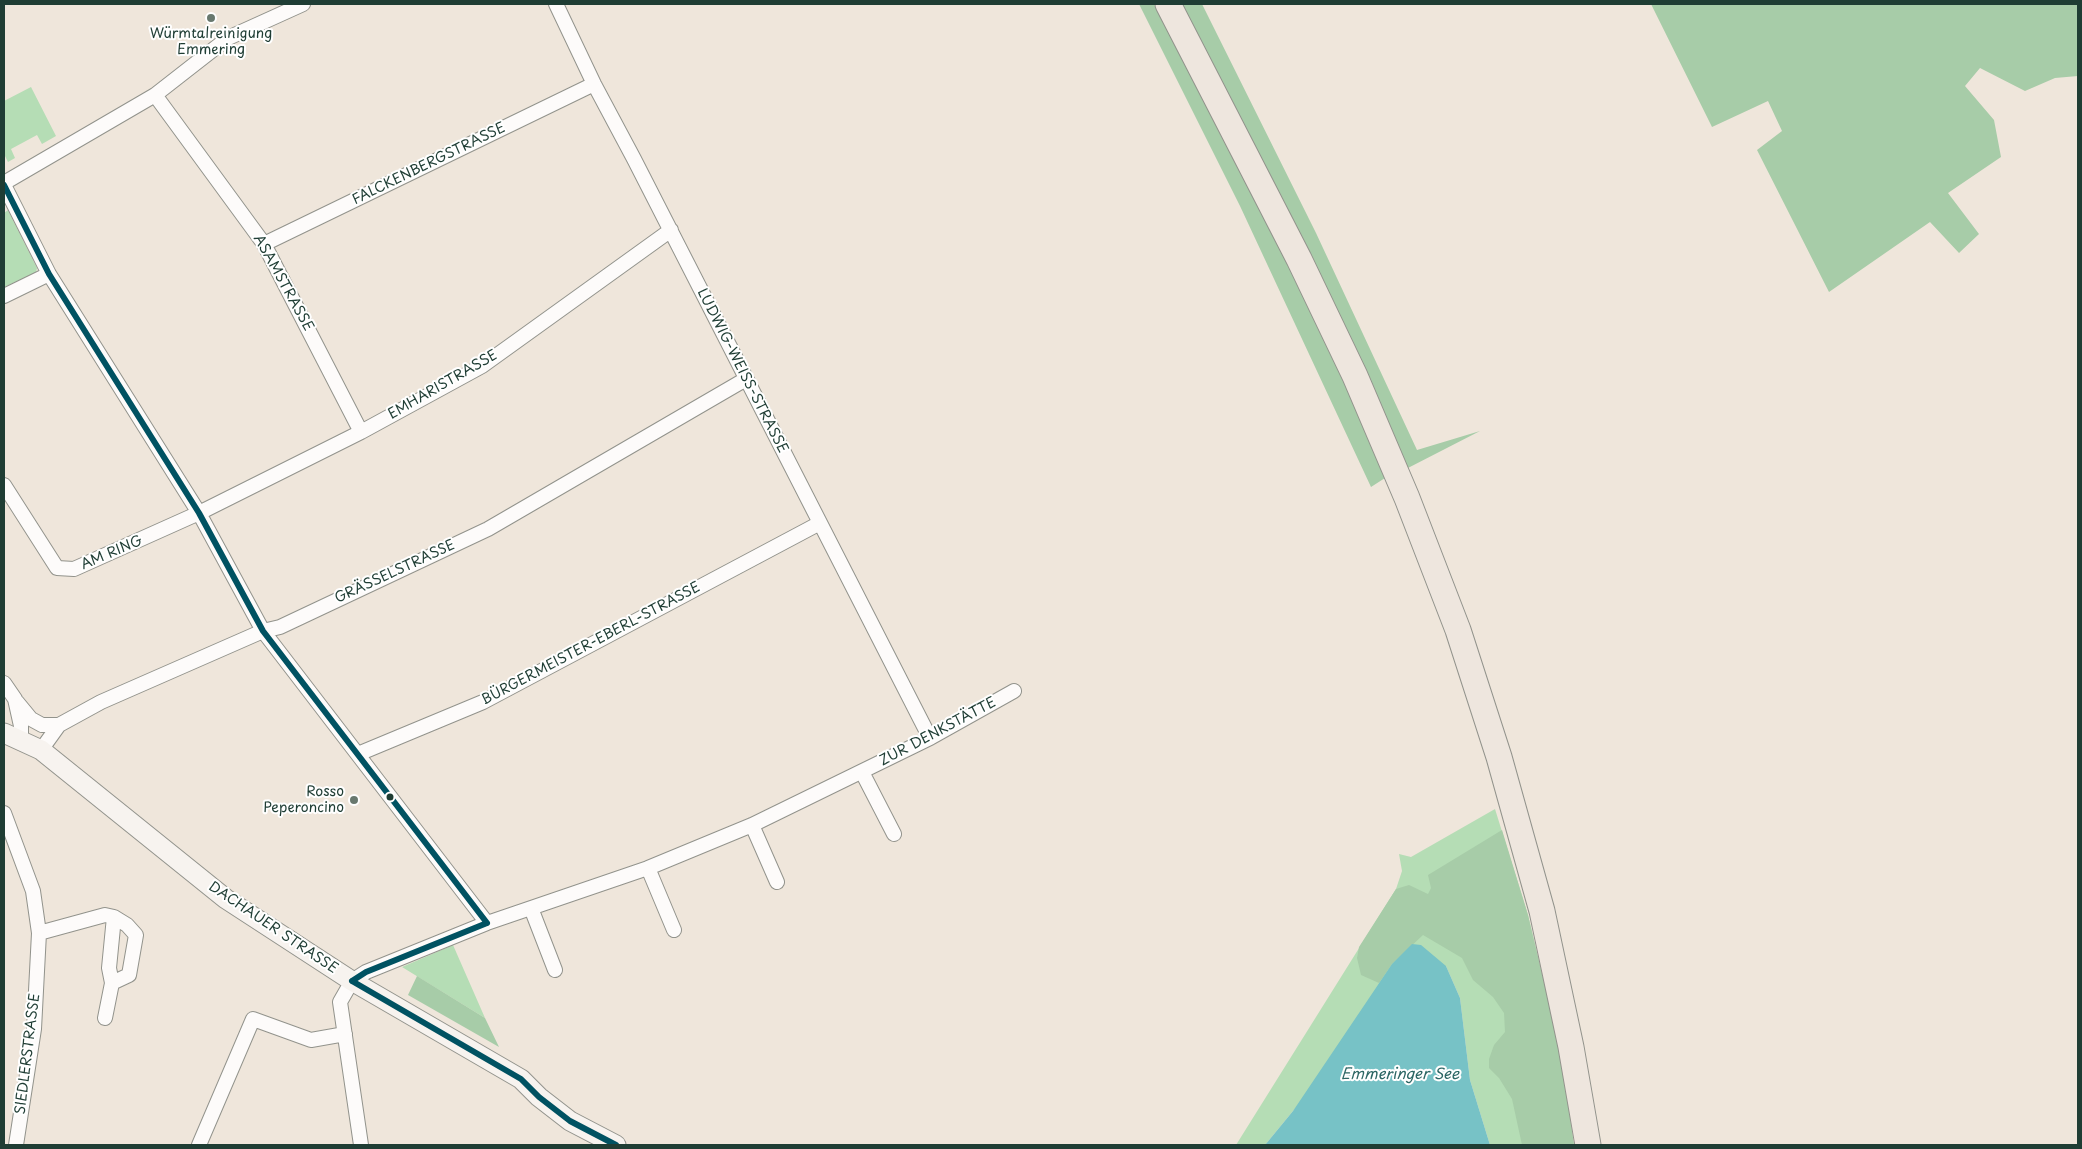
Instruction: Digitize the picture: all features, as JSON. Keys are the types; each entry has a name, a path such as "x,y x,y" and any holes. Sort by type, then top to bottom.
{"highway":[{"path":"1168,4 1299,259 1355,376 1407,498 1458,630 1499,757 1542,911 1572,1047 1588,1145"}],"street":[{"path":"303,4 228,38 155,94 4,184 49,274 199,514 263,631 487,923"},
{"name":"LUDWIG-WEISS-STRASSE","path":"556,4 594,84 671,230 930,738"},
{"name":"FALCKENBERGSTRASSE","path":"264,244 594,84"},
{"name":"ASAMSTRASSE","path":"155,94 264,244 361,432"},
{"name":"EMHARISTRASSE","path":"199,514 361,432 482,366 671,230"},
{"path":"4,296 49,274"},
{"name":"GRÄSSELSTRASSE","path":"41,750 59,725 101,702 263,631 280,626 488,529 746,379"},
{"name":"AM RING","path":"4,486 58,568 74,569 199,514"},
{"name":"BÜRGERMEISTER-EBERL-STRASSE","path":"358,754 483,702 820,523"},
{"name":"DACHAUER STRASSE","path":"4,683 15,699 21,726 12,737 41,750 226,899 352,981 521,1079 539,1097 570,1121 616,1145"},
{"name":"ZUR DENKSTÄTTE","path":"352,981 366,972 487,923 648,868 752,825 930,738 1014,692"},
{"path":"15,699 31,719 42,725 59,725"},
{"path":"862,772 894,834"},
{"name":"SIEDLERSTRASSE","path":"4,813 33,891 39,932 34,1029 16,1145"},
{"path":"752,825 777,882"},
{"path":"648,868 674,930"},
{"path":"531,908 555,970"},
{"path":"39,932 105,915 114,917 127,925 136,935 128,974 112,983"},
{"path":"105,1018 112,983 110,968 114,917"},
{"path":"352,981 340,1002 361,1145"},
{"path":"199,1145 253,1019 311,1040 345,1034"}],"green space":[{"path":"1139,4 1154,4 1260,206 1344,382 1385,478 1371,487 1240,206"},
{"path":"1175,4 1202,4 1316,233 1417,450 1480,431 1406,469"},
{"path":"1651,4 2078,4 2078,76 2055,78 2025,91 1980,68 1965,86 1994,120 2001,157 1948,193 1979,234 1959,253 1930,222 1829,292 1757,150 1782,131 1768,101 1712,127"},
{"path":"31,87 56,136 42,144 37,135 11,149 15,158 8,162 4,154 4,101"},
{"path":"8,210 37,268 36,273 4,287 4,213"},
{"path":"1495,809 1528,915 1560,1050 1574,1145 1490,1145 1470,1080 1460,998 1446,966 1293,1111 1265,1145 1236,1145 1396,889 1402,871 1399,854 1411,857"},
{"path":"1502,830 1528,915 1560,1050 1574,1145 1522,1145 1512,1099 1499,1078 1489,1068 1489,1059 1494,1045 1505,1032 1504,1013 1493,997 1473,980 1462,958 1423,935 1392,964 1379,983 1361,975 1357,958 1359,947 1396,889 1409,885 1428,894 1431,888 1428,875"},
{"path":"453,945 485,1018 402,967"},
{"path":"417,976 485,1018 499,1047 408,995"}],"water":[{"name":"Emmeringer See","path":"1412,944 1421,945 1446,966 1460,998 1470,1080 1490,1145 1265,1145 1293,1111 1392,964"}],"transit line":[{"path":"4,185 49,274 199,513 263,631 487,923"},
{"path":"352,981 366,972 487,923"},
{"path":"352,981 521,1079 539,1097 570,1121 616,1145"}],"place":[{"name":"Würmtalreinigung Emmering","path":"211,18"},
{"name":"Rosso Peperoncino","path":"354,800"}]}
